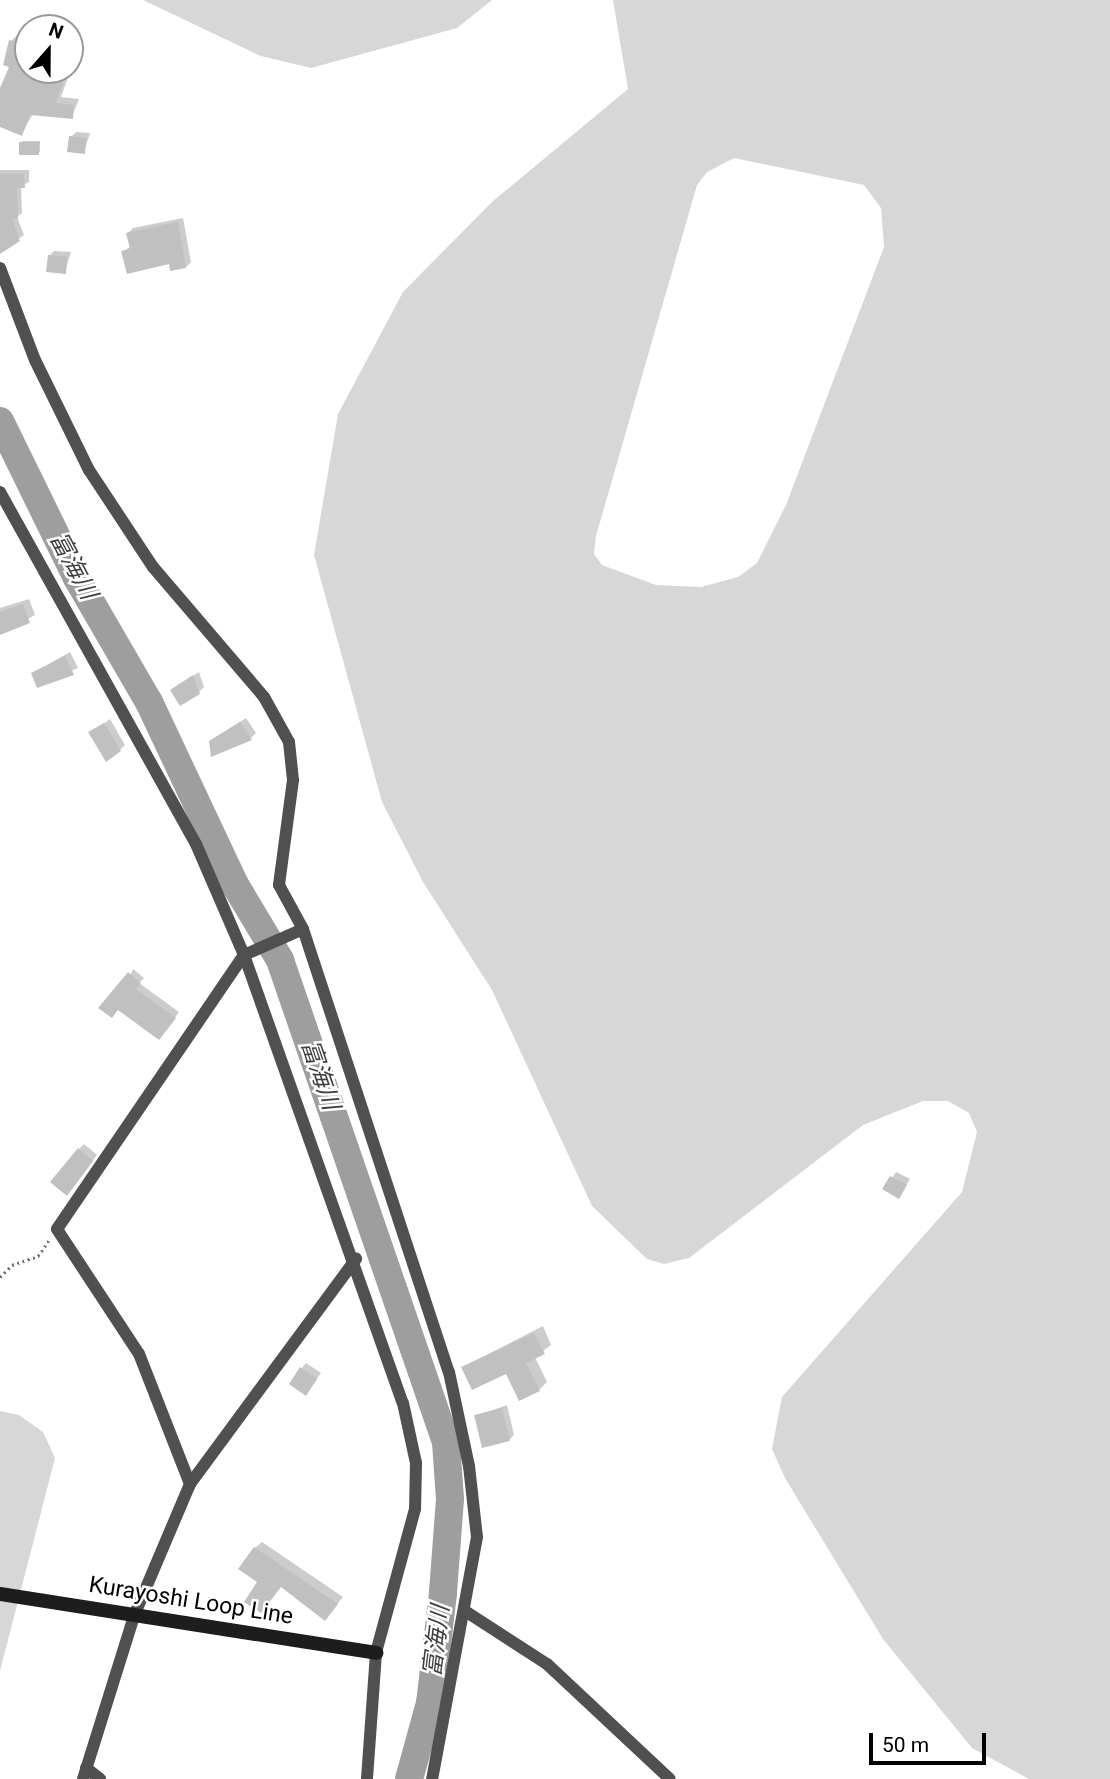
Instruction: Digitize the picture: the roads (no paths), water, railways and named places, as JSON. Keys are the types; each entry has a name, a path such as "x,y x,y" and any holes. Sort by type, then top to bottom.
{"main road":[{"name":"Kurayoshi Loop Line","path":"0,1594 376,1653"}],"street":[{"path":"0,268 35,360 89,470 153,567 264,697 289,743 293,780 279,885 300,929 449,1372 469,1466 477,1536 432,1779"},
{"path":"0,492 195,844 247,954 356,1259 403,1403 416,1463 415,1509 376,1653 367,1779"},
{"path":"190,1484 139,1354 57,1229 247,954 300,929"},
{"path":"100,1779 84,1774 134,1616 190,1484 356,1259"},
{"path":"465,1611 547,1664 670,1779"}],"waterway":[{"name":"富海川","path":"0,421 77,578 149,702 234,883 280,960 446,1442 450,1499 443,1593 430,1703 409,1779"}]}
